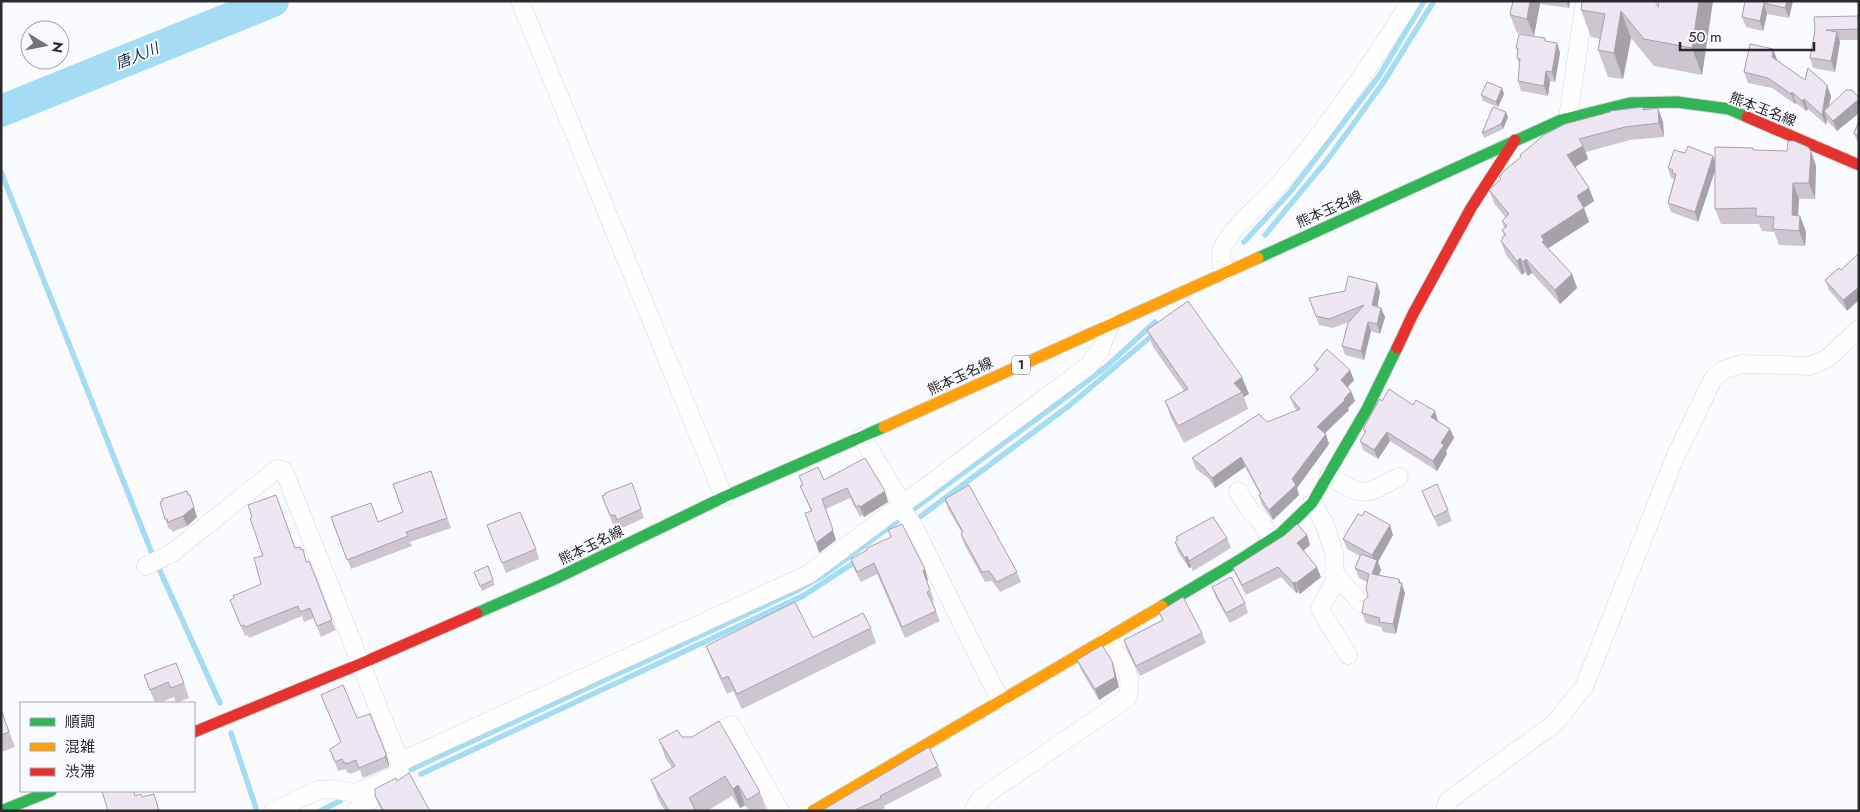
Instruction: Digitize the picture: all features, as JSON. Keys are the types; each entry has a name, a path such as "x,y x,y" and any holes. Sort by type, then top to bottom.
{"main road":[{"name":"熊本玉名線","path":"195,732 360,664 557,578 724,497 862,437 1515,140 1568,118 1630,104 1677,102 1729,109 1859,166"},
{"path":"813,811 1000,700 1108,639 1281,533 1312,503 1329,476 1367,409 1413,314 1471,208 1515,140"},
{"path":"1,811 48,792"}],"street":[{"path":"520,1 724,497"},
{"path":"1224,272 1220,257 1228,237 1279,185 1336,115 1369,69 1411,1"},
{"path":"1568,118 1585,1"},
{"path":"400,762 808,574 904,512 1088,366 1100,350 1110,324"},
{"path":"1444,811 1449,800 1554,724 1584,687 1676,454 1713,379 1723,370 1742,364 1810,366 1828,358 1859,329"},
{"path":"862,437 904,512 1000,700"},
{"path":"153,563 172,552 277,469 284,471 400,762 399,774 355,793 331,789 318,790 273,811"},
{"path":"1329,476 1353,490 1367,493 1399,477"},
{"path":"1238,491 1252,513 1260,519 1271,540"},
{"path":"1312,503 1324,522 1334,553 1335,581 1320,609 1348,655"},
{"path":"1334,574 1361,603"},
{"path":"973,811 981,798 1127,698 1130,689 1130,675 1108,639"},
{"path":"694,747 731,725 780,811"},
{"path":"356,811 369,802 364,789"}],"building":[{"path":"1513,1 1530,1 1527,19 1510,15"},
{"path":"1582,1 1655,1 1658,7 1659,1 1699,1 1692,48 1644,39 1621,11 1614,53 1598,50 1605,14 1581,10"},
{"path":"1745,1 1787,1 1785,8 1764,3 1760,21 1742,17"},
{"path":"1858,16 1859,29 1826,30 1837,32 1831,61 1810,58 1815,30 1814,17"},
{"path":"1519,34 1545,38 1545,41 1557,43 1552,72 1546,71 1544,86 1518,81 1520,59 1517,58 1518,48 1516,48"},
{"path":"1750,44 1773,49 1772,57 1805,80 1808,68 1827,85 1822,115 1804,99 1802,101 1792,92 1791,94 1768,78 1744,72"},
{"path":"1487,82 1502,88 1496,102 1481,95"},
{"path":"1846,90 1852,90 1859,99 1833,121 1824,111"},
{"path":"1493,107 1506,112 1501,124 1482,133"},
{"path":"1643,107 1643,110 1658,108 1659,123 1625,127 1579,139 1583,146 1567,155 1589,188 1577,196 1584,208 1541,236 1544,240 1542,242 1572,274 1555,290 1526,259 1523,262 1520,258 1517,261 1501,241 1502,237 1506,235 1502,230 1507,226 1502,221 1509,214 1489,190 1501,179 1499,177 1505,170 1521,157 1520,155 1544,135 1565,124 1610,111"},
{"path":"1859,120 1859,136 1854,134"},
{"path":"1788,141 1794,141 1808,147 1811,151 1809,183 1793,183 1792,215 1800,216 1799,231 1773,229 1774,217 1756,216 1756,208 1715,209 1715,147 1787,151"},
{"path":"1688,146 1713,156 1695,212 1668,203 1676,174 1672,173 1673,170 1668,168 1674,150 1685,153"},
{"path":"1859,253 1859,287 1843,300 1825,280 1839,268 1841,270"},
{"path":"1348,276 1377,283 1372,305 1381,308 1377,324 1368,322 1361,351 1342,346 1348,323 1364,305 1329,319 1316,316 1309,298 1345,291"},
{"path":"1188,301 1242,377 1234,383 1242,392 1178,426 1165,401 1188,389 1147,330"},
{"path":"1327,349 1350,370 1341,380 1351,391 1345,400 1317,427 1326,434 1292,479 1296,485 1269,510 1259,495 1261,494 1241,457 1212,478 1192,458 1259,414 1267,422 1300,409 1290,397 1319,369 1314,365"},
{"path":"1389,389 1413,405 1416,400 1435,411 1431,417 1450,429 1441,443 1444,445 1433,461 1387,432 1374,450 1360,441 1366,431 1363,429 1378,402 1380,399 1382,401"},
{"path":"865,458 885,491 860,507 859,505 856,507 847,488 822,499 833,530 816,543 805,513 812,511 800,486 803,485 799,476 818,467 824,480"},
{"path":"431,471 447,518 406,532 408,536 347,560 331,517 371,503 378,522 403,512 393,484"},
{"path":"632,483 641,509 617,520 615,515 610,515 602,496 605,493"},
{"path":"1437,484 1448,510 1434,517 1422,491"},
{"path":"969,485 1017,572 997,582 989,571 982,572 961,534 963,532 945,499"},
{"path":"187,491 194,507 183,516 168,522 165,519 160,502 163,501 162,499"},
{"path":"276,495 295,548 300,547 301,550 303,549 306,562 309,561 332,620 317,626 310,608 300,612 298,606 245,627 244,625 241,626 230,600 234,598 233,596 261,584 254,558 263,556 250,518 252,517 248,505"},
{"path":"1365,511 1390,525 1372,555 1343,539 1358,514 1362,516"},
{"path":"520,512 536,549 502,563 487,525"},
{"path":"1213,517 1227,538 1189,561 1175,542 1178,540 1176,537"},
{"path":"902,524 925,569 923,571 930,590 927,592 936,611 902,627 874,563 857,572 851,559 867,550 867,548 891,537 888,530"},
{"path":"1297,524 1307,535 1297,543 1317,567 1296,583 1293,583 1278,567 1242,585 1233,568 1285,535"},
{"path":"1361,554 1377,560 1372,574 1399,579 1399,583 1402,583 1393,624 1379,622 1380,618 1362,613 1364,601 1368,596 1366,588 1369,574 1355,568"},
{"path":"488,566 493,580 480,586 474,572"},
{"path":"1231,577 1245,603 1226,613 1212,587"},
{"path":"1183,597 1202,633 1136,666 1124,640 1163,620 1159,612"},
{"path":"795,602 813,638 863,613 871,628 737,694 728,676 722,679 706,646"},
{"path":"1102,645 1112,661 1115,677 1095,689 1077,660"},
{"path":"176,663 184,683 171,688 168,682 150,690 144,675"},
{"path":"343,685 357,718 370,714 386,754 385,757 359,768 356,760 346,764 342,759 335,762 330,749 341,742 321,695"},
{"path":"1,710 9,732 1,735"},
{"path":"719,721 760,792 747,800 738,785 733,789 725,776 689,798 696,811 669,811 651,780 675,766 659,740 677,730 682,737 692,737"},
{"path":"929,747 938,766 880,796 881,798 853,811 821,811"},
{"path":"409,773 430,811 384,811 375,796 375,789 396,778 397,781"},
{"path":"102,792 134,792 135,796 141,794 142,797 154,794 159,811 108,811"}],"waterway":[{"name":"唐人川","path":"1,111 273,1"},
{"path":"1244,242 1291,191 1379,76 1424,1"},
{"path":"1265,235 1328,159 1383,83 1434,1"},
{"path":"1,172 151,551 220,703"},
{"path":"410,770 796,591 824,575 1107,366 1155,322"},
{"path":"913,522 1070,405 1154,334"},
{"path":"421,774 803,596 858,560"},
{"path":"231,733 257,811"},
{"path":"320,811 340,801"}],"traffic: fast":[{"path":"1258,258 1561,120 1630,103 1677,102 1729,109 1747,117"},
{"path":"1162,606 1281,533 1312,503 1367,409 1397,348"},
{"path":"477,613 557,578 724,497 884,427"},
{"path":"1,811 48,792"}],"traffic: slow":[{"path":"884,427 1258,258"},
{"path":"813,811 1162,606"}],"traffic: jam":[{"path":"1747,117 1859,165"},
{"path":"1397,348 1413,314 1471,208 1515,140"},
{"path":"195,732 360,664 477,613"}]}
